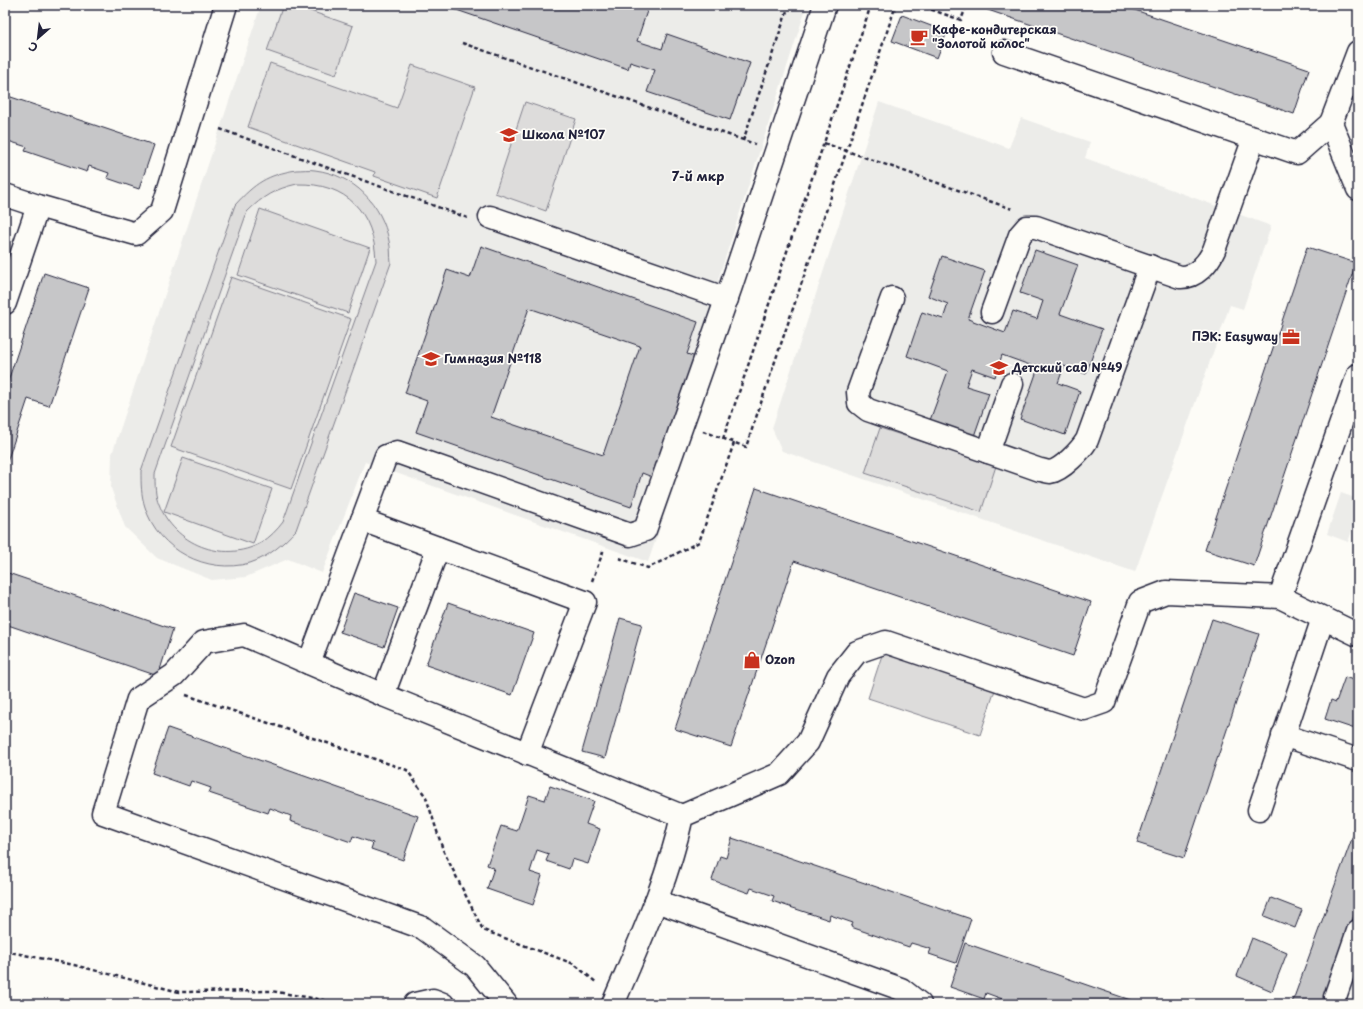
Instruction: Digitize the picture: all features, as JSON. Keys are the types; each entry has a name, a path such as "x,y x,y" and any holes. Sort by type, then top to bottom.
{"lane":[{"path":"5,195 136,234 162,211 226,5"},
{"path":"309,663 386,456 397,452 630,535 645,530 727,299 825,5"},
{"path":"1004,52 1297,153 1331,123 1358,52"},
{"path":"1331,123 1358,189"},
{"path":"992,312 1020,235 1027,227 1036,226 1180,277 1188,277 1194,274 1205,265 1214,250 1254,138"},
{"path":"5,303 38,206"},
{"path":"490,217 727,299"},
{"path":"892,298 858,392 859,403 868,410 1040,470 1050,472 1059,469 1079,452 1087,440 1150,266"},
{"path":"1280,597 1358,375"},
{"path":"988,452 1012,384"},
{"path":"362,520 585,602 527,754"},
{"path":"383,695 438,548"},
{"path":"506,1004 475,966 423,928 103,813 138,699 174,675 204,642 244,635 383,695 682,816 779,774 808,742 838,676 857,652 886,642 1084,709 1104,702 1140,602 1166,592 1280,597 1358,635"},
{"path":"1259,810 1323,618"},
{"path":"1283,735 1358,760"},
{"path":"614,1002 656,901 672,854 682,816"},
{"path":"656,901 901,989 920,1004"},
{"path":"1335,997 1358,931"},
{"path":"415,1004 433,1000 444,1004"}],"path":[{"path":"743,140 789,5"},
{"path":"723,439 871,5"},
{"path":"683,424 746,447 896,5"},
{"path":"918,5 961,20 967,5"},
{"path":"462,43 776,152"},
{"path":"220,129 482,223 490,217"},
{"path":"824,143 1017,211 1027,227"},
{"path":"180,695 187,694 407,770 426,797 443,850 483,930 574,964 614,1002"},
{"path":"5,951 74,965 179,992 271,991 346,1004"}],"shaded area":[{"name":"Гимназия №118","path":"261,5 807,5 718,280 743,289 648,562 365,462 322,573 288,559 246,577 212,580 157,558 125,527 111,488 112,454"},
{"path":"283,5 293,5 353,26 336,75 267,51"},
{"path":"270,63 397,108 412,65 475,87 437,198 374,176 375,172 248,127"},
{"path":"525,102 576,119 546,211 495,193"},
{"name":"Детский сад №49","path":"879,102 1009,148 1021,118 1090,142 1085,158 1271,226 1243,309 1230,305 1135,572 782,451 772,428"},
{"path":"296,170 315,170 342,178 354,185 373,204 380,215 390,244 391,263 296,530 275,550 250,563 234,566 201,562 186,556 173,547 161,536 151,522 142,494 141,471 235,205 262,181 277,174","holes":["297,184 315,185 330,189 343,195 354,204 363,215 370,228 376,261 283,522 264,541 246,549 231,551 216,550 201,546 176,530 166,518 157,497 155,474 247,212 264,197 282,188"]},
{"path":"260,209 370,248 348,313 238,275"},
{"path":"231,277 351,319 291,489 171,447"},
{"path":"880,428 996,466 981,512 865,473"},
{"path":"183,458 272,489 253,544 164,512"},
{"path":"1341,493 1358,499 1358,514 1348,542 1327,534"},
{"path":"883,652 995,690 980,735 868,698"}],"building":[{"path":"442,5 550,5 560,8 561,5 649,5 637,41 662,49 667,34 750,63 730,120 647,92 655,70 630,62 628,69"},
{"path":"980,5 1120,5 1309,69 1294,114 979,7"},
{"name":"Кафе-кондитерская \"Золотой колос\"","path":"902,15 947,32 937,58 892,41"},
{"path":"5,95 154,145 139,189 107,178 109,173 89,166 87,172 25,151 27,147 5,140"},
{"path":"481,246 698,322 687,354 699,358 657,479 642,473 631,507 416,432 427,401 405,393 447,270 470,278","holes":["529,308 640,346 603,455 491,417"]},
{"path":"1307,247 1356,263 1254,566 1205,550"},
{"path":"1035,250 1078,265 1060,314 1102,329 1086,374 1064,366 1058,383 1080,391 1065,435 1020,419 1038,368 1002,355 995,377 972,369 966,386 989,393 973,439 929,423 948,371 907,356 922,312 943,319 948,304 928,296 942,256 985,271 968,319 1005,333 1013,311 1037,319 1043,301 1020,293"},
{"path":"44,273 89,288 49,406 28,399 5,468 5,390"},
{"path":"756,488 1091,602 1073,656 794,561 731,747 675,729"},
{"path":"5,572 173,629 158,676 5,624"},
{"path":"354,593 398,608 384,647 340,632"},
{"path":"448,603 534,633 512,695 426,665"},
{"path":"620,618 642,624 605,758 582,752"},
{"path":"1212,619 1259,634 1184,858 1137,843"},
{"path":"1345,677 1358,682 1358,730 1325,719 1331,700 1336,702"},
{"path":"168,728 418,816 403,860 371,849 373,843 353,836 351,842 290,821 291,816 270,808 268,813 209,793 211,788 191,781 189,786 152,773"},
{"path":"550,786 594,801 586,824 600,829 588,864 572,859 569,869 546,861 549,854 537,850 530,872 542,876 533,905 487,889 494,868 487,865 501,826 517,831 529,795 545,800"},
{"path":"1358,822 1358,904 1322,1004 1292,1003"},
{"path":"732,838 971,919 956,963 929,954 931,949 911,943 909,947 851,927 853,923 830,915 829,920 772,901 774,896 751,888 749,893 712,880 720,856 726,858"},
{"path":"1271,898 1302,910 1295,928 1264,916"},
{"path":"1252,938 1287,953 1272,991 1237,976"},
{"path":"965,943 1142,1004 1004,1004 1005,1000 986,993 984,999 950,987"}],"place":[{"name":"Кафе-кондитерская \"Золотой колос\"","path":"919,37"},
{"name":"Школа №107","path":"509,135"},
{"name":"ПЭК: Easyway","path":"1291,337"},
{"name":"Гимназия №118","path":"431,359"},
{"name":"Детский сад №49","path":"999,368"},
{"name":"Ozon","path":"752,660"}],"district":[{"name":"7-й мкр","path":"698,176"}]}
